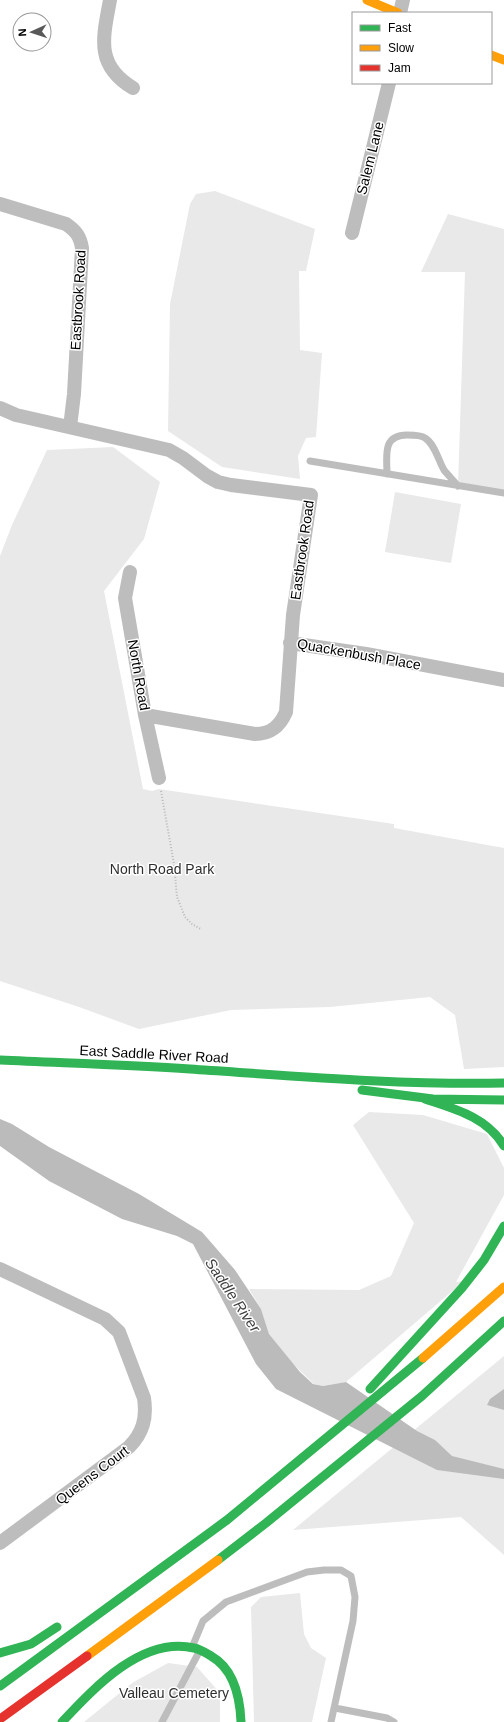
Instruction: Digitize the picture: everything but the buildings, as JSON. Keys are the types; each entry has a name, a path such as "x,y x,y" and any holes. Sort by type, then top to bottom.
{"main road":[{"path":"367,0 397,12"},
{"path":"492,55 504,60"},
{"name":"East Saddle River Road","path":"0,1060 214,1071 307,1078 457,1084 504,1083"},
{"name":"East Saddle River Road","path":"307,1078 388,1095 425,1099 504,1100"},
{"path":"425,1099 452,1108 478,1120 495,1132 501,1138 504,1146"},
{"path":"323,1442 462,1288 484,1260 503,1226"},
{"path":"0,1686 227,1520 398,1380 504,1287"},
{"path":"0,1719 195,1578 422,1396 504,1321"},
{"path":"422,1396 475,1360"},
{"path":"105,1598 155,1574"},
{"path":"0,1653 31,1644 64,1622"},
{"path":"62,1722 100,1684 132,1661 144,1654 163,1648 180,1646 196,1648 219,1662 229,1673 236,1689 241,1722"},
{"path":"49,1695 85,1658"}],"street":[{"path":"110,0 103,36 104,53 108,64 114,73 122,81 133,88"},
{"path":"399,12 403,0"},
{"name":"Salem Lane","path":"352,233 389,84"},
{"name":"Eastbrook Road","path":"0,204 66,224 74,230 80,238 82,248 74,394 70,427"},
{"name":"Eastbrook Road","path":"0,408 16,415 169,450 183,458 206,476 225,484 311,495 290,643"},
{"name":"North Road","path":"130,572 125,598 145,715 159,778"},
{"name":"Quackenbush Place","path":"145,715 255,734 269,732 282,720 286,712 290,643 366,654 504,680"},
{"name":"Queens Court","path":"0,1269 105,1319 116,1328 119,1332 144,1398 146,1410 145,1420 141,1430 135,1441 129,1447 0,1543"}],"lane":[{"path":"387,474 386,452 390,441 398,435 413,435 425,438 433,448 444,469 458,486"},
{"path":"310,461 504,493"},
{"path":"162,1722 196,1648 203,1621 226,1602 307,1572 341,1570 352,1576 355,1597 353,1621 331,1722"},
{"path":"335,1708 372,1714 387,1718 394,1722"}],"path":[{"path":"159,778 163,811 169,832 174,864 177,896 185,917 192,924 201,929"}],"green space":[{"path":"215,191 315,229 306,271 299,271 300,350 322,353 316,437 306,438 298,456 300,479 222,467 168,431 170,304 190,204 196,194"},
{"path":"448,214 504,229 504,493 458,486 465,272 421,272"},
{"name":"North Road Park","path":"113,447 160,482 144,539 104,591 143,789 152,791 159,789 394,824 394,828 504,848 504,1067 464,1069 455,1015 430,997 330,1007 231,1010 139,1029 79,1007 0,981 0,556 12,525 47,450"},
{"path":"395,492 461,504 451,563 385,552"},
{"path":"369,1112 423,1115 487,1134 504,1168 504,1195 456,1282 464,1281 346,1382 323,1386 314,1384 291,1362 269,1334 261,1309 249,1289 359,1290 391,1276 414,1223 353,1125"},
{"path":"504,1356 504,1555 461,1517 293,1530"},
{"path":"300,1593 304,1634 311,1648 326,1658 312,1722 254,1722 251,1607 261,1597"},
{"name":"Valleau Cemetery","path":"168,1663 197,1667 220,1693 220,1722 84,1722 132,1683"}],"water":[{"name":"Saddle River","path":"0,1119 12,1124 49,1147 139,1194 202,1232 235,1270 261,1309 269,1334 300,1372 313,1384 323,1386 346,1382 417,1431 435,1440 452,1456 504,1469 504,1479 437,1470 276,1389 256,1364 193,1244 177,1236 122,1219 49,1181 0,1146"},
{"path":"504,1389 504,1410 487,1405 490,1399"}],"traffic: fast":[{"path":"0,1060 425,1083 504,1083"},
{"path":"362,1090 433,1099 504,1100"},
{"path":"425,1099 469,1115 489,1128 504,1146"},
{"path":"370,1389 462,1288 484,1260 504,1226"},
{"path":"218,1560 266,1523 422,1396 504,1321"},
{"path":"0,1686 227,1520 423,1358"},
{"path":"0,1653 31,1644 57,1627"},
{"path":"62,1722 104,1680 120,1668 138,1657 156,1650 175,1646 201,1650 225,1668 234,1684 237,1694 241,1722"}],"traffic: slow":[{"path":"367,0 396,12"},
{"path":"492,55 504,60"},
{"path":"423,1358 504,1287"},
{"path":"87,1656 218,1560"}],"traffic: jam":[{"path":"0,1719 87,1656"}]}
